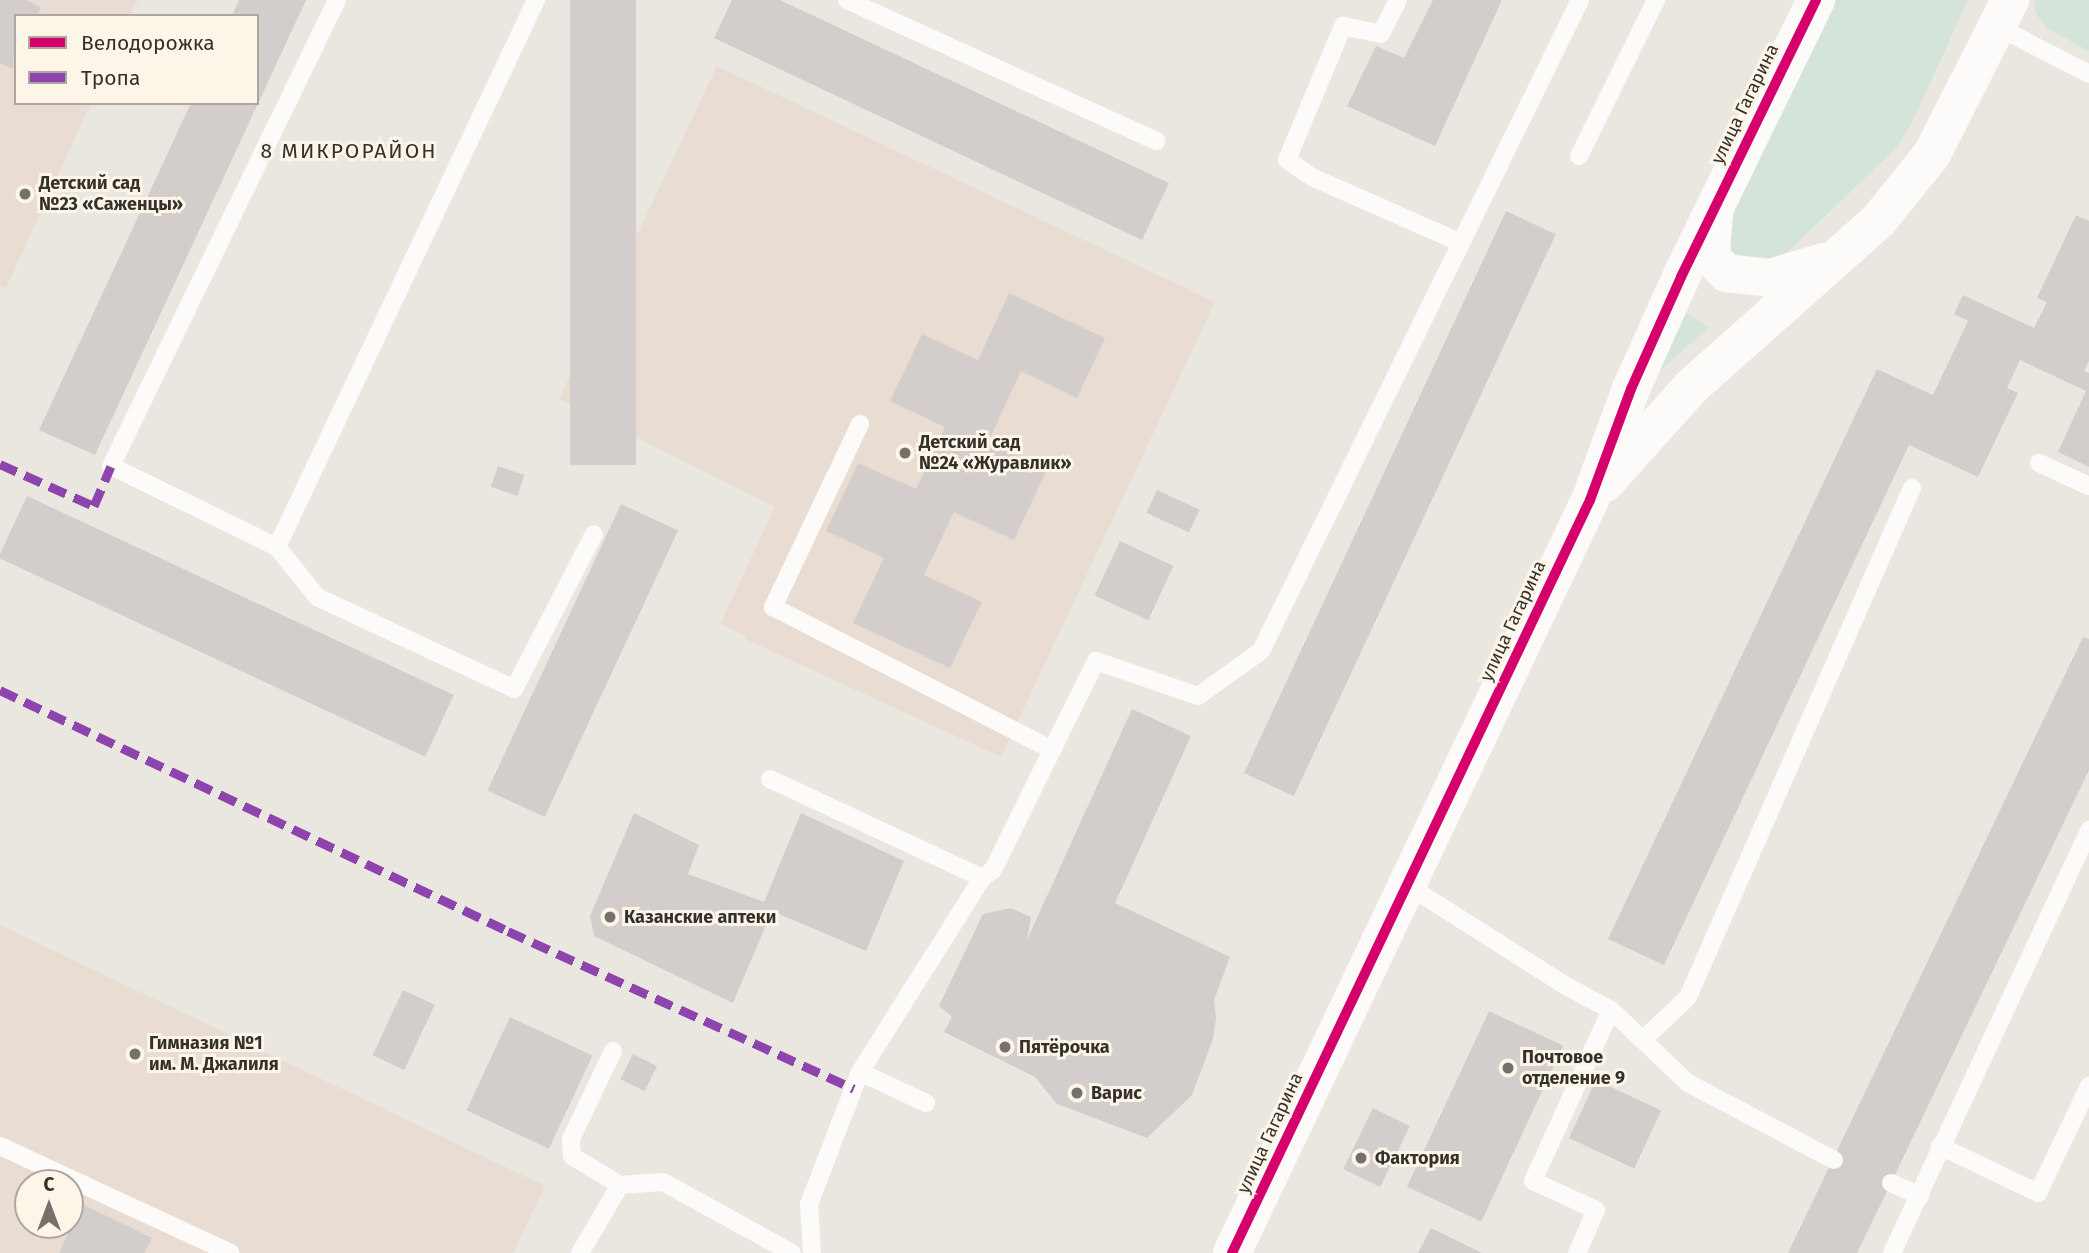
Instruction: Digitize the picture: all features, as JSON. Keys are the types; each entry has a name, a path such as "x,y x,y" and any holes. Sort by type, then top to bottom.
{"street":[{"name":"улица Гагарина","path":"1233,1253 1590,500 1631,389 1715,206 1816,0"},
{"name":"улица Гагарина","path":"1590,500 1691,387 1879,220 1931,154 2004,13"},
{"path":"1715,206 1711,249 1714,260 1726,273 1770,278 1840,256"}],"lane":[{"path":"337,0 111,466 277,547 317,597 514,689 594,534"},
{"path":"277,547 536,0"},
{"path":"847,0 1156,141"},
{"path":"1398,0 1381,34 1343,26 1287,160 1314,178 1459,242"},
{"path":"812,1253 809,1204 860,1072 982,878 993,870 1096,662 1198,696 1261,651 1459,242 1580,0"},
{"path":"1580,156 1656,0"},
{"path":"2004,13 2089,74"},
{"path":"860,424 774,607 1052,750"},
{"path":"2039,463 2089,486"},
{"path":"1643,1040 1688,997 1912,488"},
{"path":"770,779 982,878"},
{"path":"1892,1253 2089,830"},
{"path":"1407,885 1568,987 1611,1010 1688,1083 1834,1160"},
{"path":"1577,1253 1596,1210 1533,1181 1611,1010"},
{"path":"613,1051 571,1139 572,1156 620,1185 663,1182 792,1253"},
{"path":"860,1072 926,1103"},
{"path":"1940,1146 2038,1193 2089,1086"},
{"path":"0,1146 230,1253"},
{"path":"1891,1184 1920,1196"},
{"path":"580,1253 620,1185"}],"shaded area":[{"name":"Детский сад №23 «Саженцы»","path":"0,0 138,0 131,14 14,14 14,105 90,105 6,288 0,285"},
{"name":"Детский сад №24 «Журавлик»","path":"717,66 1215,302 1001,757 745,639 745,635 720,624 775,507 559,399"},
{"name":"Гимназия №1 им. М. Джалиля","path":"0,925 545,1186 513,1253 0,1253"}],"green space":[{"path":"1836,0 1968,0 1910,127 1895,149 1774,265 1749,267 1730,250 1727,227"},
{"path":"2034,0 2089,0 2089,51 2046,28 2036,13"},
{"path":"1685,312 1709,327 1655,375"}],"building":[{"path":"0,0 26,0 41,7 38,14 14,14 13,69 0,63"},
{"path":"239,0 306,0 259,101 259,14 233,14"},
{"path":"570,0 636,0 636,465 570,465"},
{"path":"732,0 780,0 1169,183 1142,240 714,38"},
{"path":"1433,0 1502,0 1435,146 1347,106 1376,46 1404,58"},
{"path":"190,105 257,105 95,455 39,430"},
{"path":"1506,211 1556,234 1294,796 1244,773"},
{"path":"2076,215 2089,221 2089,361 2084,371 2089,373 2089,467 2058,452 2086,391 2020,360 2007,388 2018,393 1978,477 1909,445 1664,965 1608,939 1877,369 1933,395 1968,321 1954,314 1963,295 2034,328 2047,302 2037,298"},
{"path":"1009,293 1105,338 1077,398 1021,371 988,442 1047,469 1014,540 954,512 924,575 982,602 950,668 853,623 884,558 826,531 858,463 916,489 945,427 890,401 922,334 978,360"},
{"path":"498,466 524,475 517,496 491,487"},
{"path":"1157,490 1200,510 1189,533 1146,513"},
{"path":"27,496 454,695 425,757 0,558"},
{"path":"621,504 678,531 545,817 487,790"},
{"path":"1120,541 1173,566 1148,620 1095,595"},
{"path":"2083,637 2089,639 2089,770 1857,1253 1788,1253"},
{"path":"1132,709 1191,736 1115,903 1230,957 1214,1000 1216,1018 1213,1039 1192,1095 1147,1138 1057,1104 1035,1077 944,1032 952,1017 939,1006 983,914 1011,908 1031,917 1027,940"},
{"path":"634,813 699,845 688,874 764,902 801,813 904,861 866,951 772,911 733,1003 594,936 590,916"},
{"path":"403,990 435,1005 404,1070 373,1055"},
{"path":"1489,1011 1563,1046 1481,1221 1407,1187"},
{"path":"510,1017 592,1055 549,1149 466,1110"},
{"path":"633,1054 657,1066 644,1091 620,1079"},
{"path":"1596,1080 1661,1110 1634,1168 1569,1138"},
{"path":"1373,1108 1410,1126 1380,1187 1343,1169"},
{"path":"84,1205 152,1238 144,1253 59,1253 66,1239 84,1239"},
{"path":"1431,1228 1482,1253 1418,1253"}],"marked path":[{"path":"0,464 94,506 111,466"},
{"path":"0,690 508,931 854,1089"}],"cycle path":[{"path":"1232,1253 1590,500 1631,389 1681,277 1816,0"}],"place":[{"name":"Детский сад №23 «Саженцы»","path":"25,194"},
{"name":"Детский сад №24 «Журавлик»","path":"905,453"},
{"name":"Казанские аптеки","path":"610,917"},
{"name":"Пятёрочка","path":"1005,1047"},
{"name":"Гимназия №1 им. М. Джалиля","path":"135,1054"},
{"name":"Почтовое отделение 9","path":"1508,1068"},
{"name":"Варис","path":"1077,1093"},
{"name":"Фактория","path":"1361,1158"}],"district":[{"name":"8 МИКРОРАЙОН","path":"349,151"}]}
